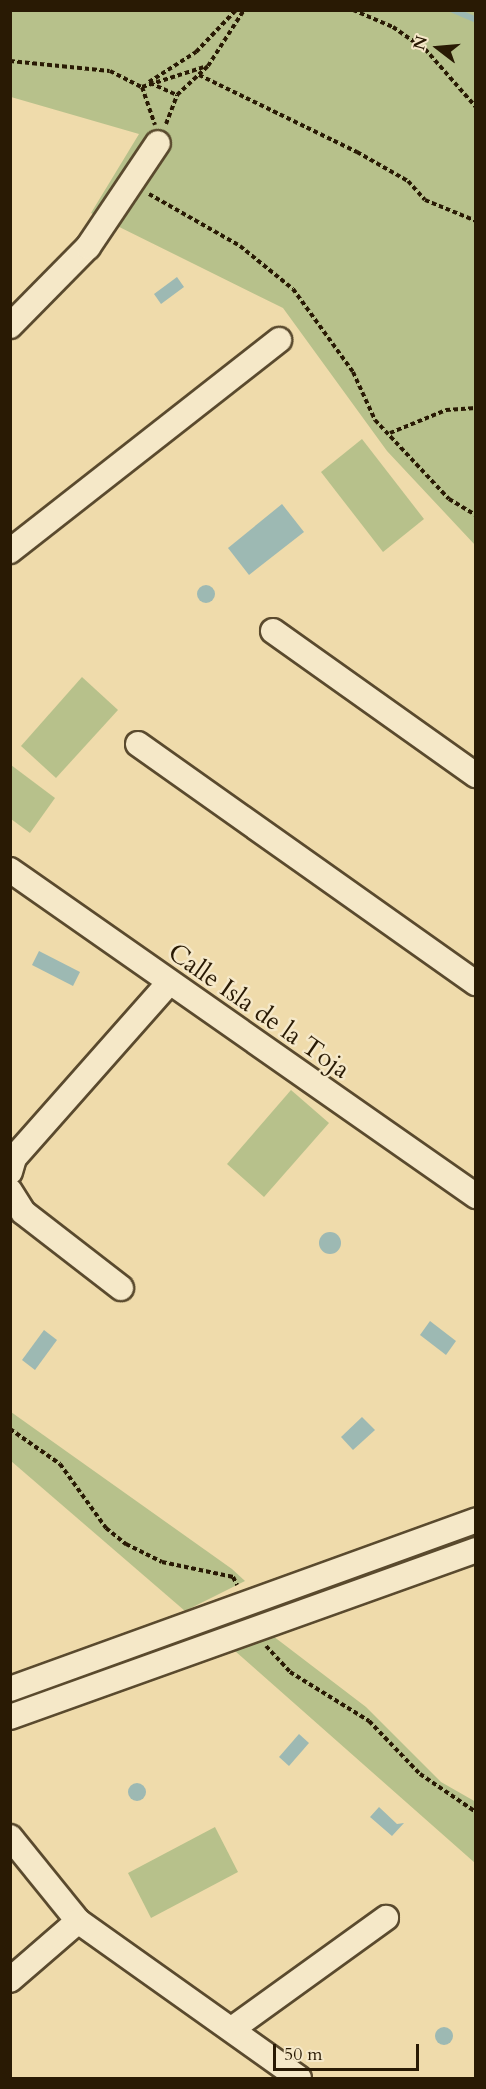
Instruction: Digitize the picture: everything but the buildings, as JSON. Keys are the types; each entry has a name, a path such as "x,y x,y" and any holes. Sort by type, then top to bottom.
{"street":[{"path":"10,326 88,247 158,143"},
{"path":"10,551 279,340"},
{"path":"273,631 476,775"},
{"path":"138,744 476,983"},
{"name":"Calle Isla de la Toja","path":"10,870 476,1196"},
{"path":"10,1172 14,1158 169,983"},
{"path":"10,1191 23,1212 121,1288"},
{"path":"10,1689 476,1520"},
{"path":"10,1717 476,1550"},
{"path":"10,1837 78,1921 299,2079"},
{"path":"232,2029 386,1918"},
{"path":"10,1980 78,1921"}],"path":[{"path":"142,87 196,52 236,10"},
{"path":"158,143 177,95 208,66 244,10"},
{"path":"353,10 393,27 426,49 476,107"},
{"path":"10,61 110,71 142,87 158,143"},
{"path":"149,82 208,66"},
{"path":"199,75 357,152 408,181 425,200 476,221"},
{"path":"149,82 177,95"},
{"path":"129,186 240,246 293,289 353,372 375,420 390,433 449,499 476,515"},
{"path":"390,433 446,410 476,408"},
{"path":"10,1429 60,1464 106,1528 126,1544 162,1562 233,1577 246,1603"},
{"path":"258,1630 269,1652 290,1672 369,1721 420,1774 476,1812"}],"green space":[{"path":"10,11 475,11 475,545 387,451 283,308 91,213 139,134 11,97"},
{"path":"362,439 424,519 383,552 321,472"},
{"path":"82,677 118,710 56,778 21,746"},
{"path":"11,765 55,798 30,833 11,819"},
{"path":"291,1090 329,1123 264,1197 227,1164"},
{"path":"11,1412 232,1569 245,1581 185,1611 11,1461"},
{"path":"273,1636 366,1707 441,1782 476,1802 475,1863 235,1651"},
{"path":"215,1827 238,1872 151,1918 128,1873"}],"water":[{"path":"177,277 184,287 161,304 154,294"},
{"path":"282,504 304,532 249,575 228,548"},
{"path":"206,585 212,588 215,594 212,600 206,603 200,600 197,594 200,588"},
{"path":"39,951 80,972 73,986 32,965"},
{"path":"326,1232 334,1232 341,1239 341,1247 334,1254 326,1254 319,1247 319,1239"},
{"path":"430,1321 456,1341 446,1355 420,1335"},
{"path":"44,1330 57,1340 35,1370 22,1360"},
{"path":"362,1417 375,1430 353,1450 341,1437"},
{"path":"299,1734 309,1743 289,1766 279,1757"},
{"path":"137,1783 143,1786 146,1792 143,1798 137,1801 131,1798 128,1792 131,1786"},
{"path":"379,1807 397,1824 404,1823 392,1836 370,1817"},
{"path":"444,2027 450,2030 453,2036 450,2042 444,2045 438,2042 435,2036 438,2030"}],"waterway":[{"path":"453,10 476,20"}]}
